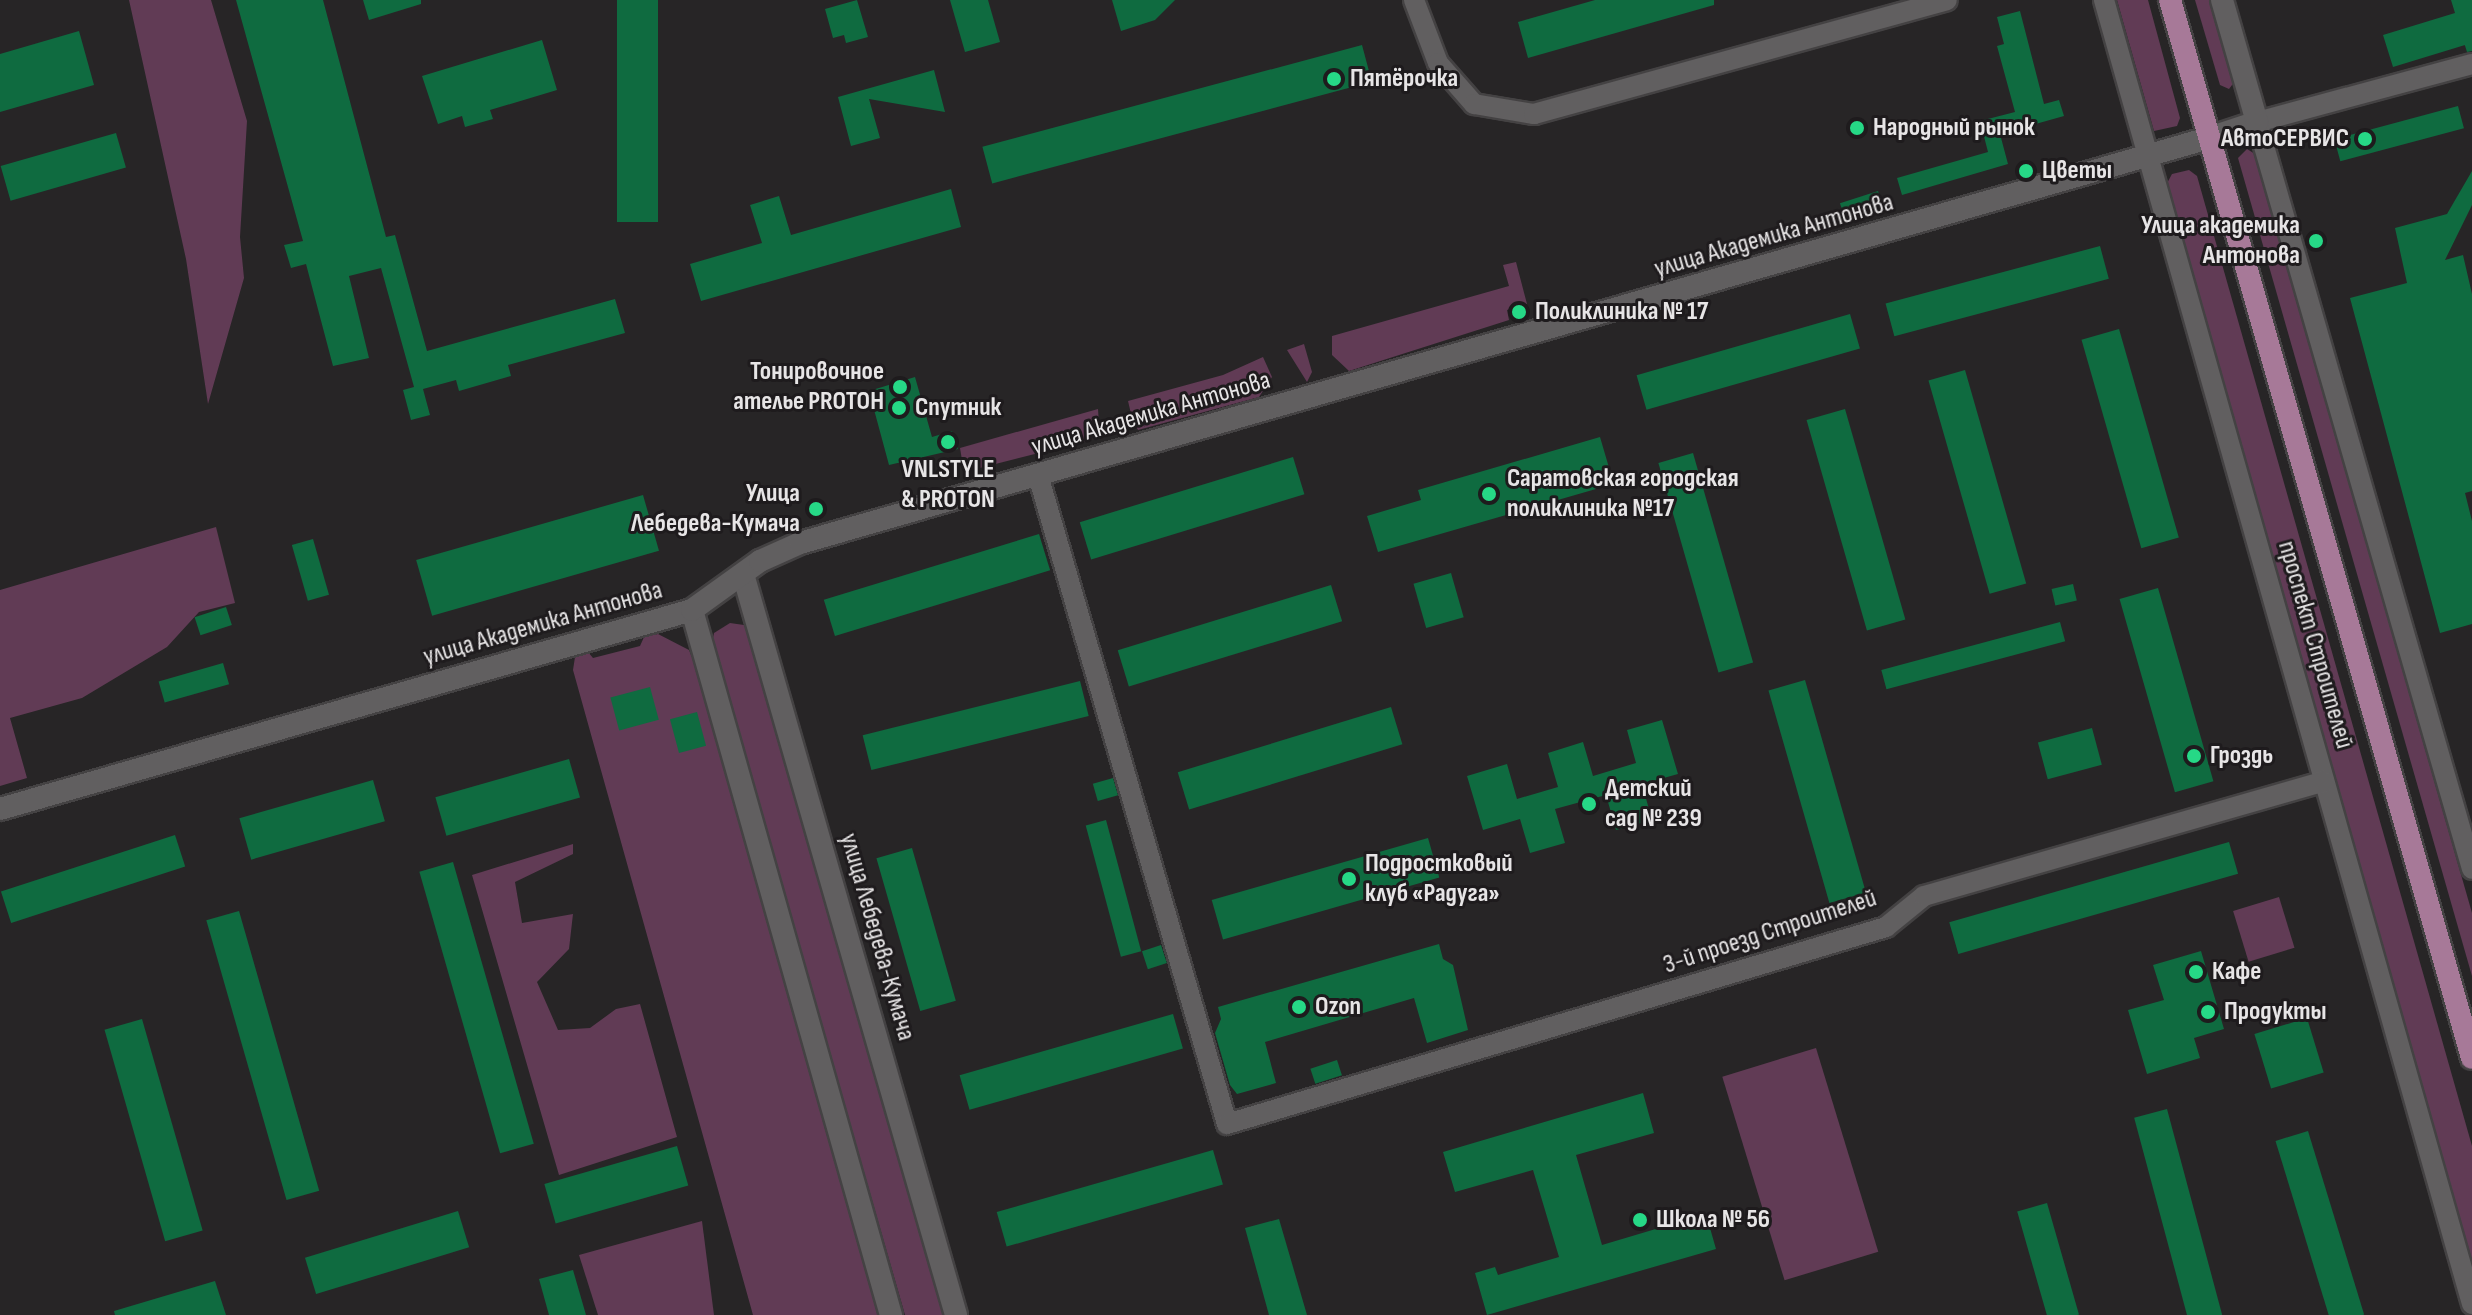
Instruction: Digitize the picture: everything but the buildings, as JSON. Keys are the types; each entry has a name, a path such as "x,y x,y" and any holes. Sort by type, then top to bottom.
{"main road":[{"name":"проспект Строителей","path":"2170,0 2472,1058"},
{"path":"2222,0 2257,122"},
{"name":"улица Академика Антонова","path":"0,809 692,610 743,574 800,543 2257,122"},
{"name":"улица Лебедева-Кумача","path":"743,574 956,1315"},
{"path":"692,610 891,1315"}],"street":[{"path":"1414,0 1438,63 1474,104 1534,114 1947,0"},
{"name":"проспект Строителей","path":"2104,0 2472,1304"},
{"path":"2472,64 2257,122 2472,869"},
{"name":"3-й проезд Строителей","path":"1038,475 1227,1124 1886,927 1924,896 2324,781"}],"shaded area":[{"path":"129,0 211,0 247,121 240,237 244,278 208,404 186,259"},
{"path":"2117,0 2148,0 2180,118 2177,126 2154,131"},
{"path":"2195,0 2212,0 2235,81 2229,89 2220,85"},
{"path":"2247,149 2255,154 2472,913 2472,976 2238,158"},
{"path":"2189,170 2197,176 2472,1146 2472,1275 2165,187 2172,174"},
{"path":"1516,262 1527,304 1507,310 1509,320 1349,371 1332,355 1332,336 1509,286 1503,265"},
{"path":"1304,344 1312,372 1307,382 1287,350"},
{"path":"1263,357 1272,377 1259,397 1138,430 1128,401 1223,375"},
{"path":"1098,409 1099,425 1090,440 964,472 960,448"},
{"path":"216,527 235,603 199,612 167,647 82,698 10,718 27,778 0,786 0,590"},
{"path":"730,623 744,625 750,635 948,1315 905,1315 712,643 714,633"},
{"path":"658,634 689,650 704,687 882,1315 753,1315 573,670 575,657 588,652 593,658 640,646 644,637"},
{"path":"573,844 573,854 515,882 522,923 573,914 569,949 537,982 558,1030 590,1028 616,1009 640,1004 677,1137 559,1175 472,875"},
{"path":"2279,897 2294,948 2249,962 2233,911"},
{"path":"1816,1048 1878,1252 1785,1280 1722,1077"},
{"path":"702,1221 714,1315 598,1315 579,1255"}],"place":[{"name":"Пятёрочка","path":"1334,79"},
{"name":"Народный рынок","path":"1857,128"},
{"name":"АвтоСЕРВИС","path":"2365,139"},
{"name":"Цветы","path":"2026,171"},
{"name":"Улица академика Антонова","path":"2316,241"},
{"name":"Поликлиника № 17","path":"1519,312"},
{"name":"Тонировочное ателье PROTOH","path":"900,387"},
{"name":"Спутник","path":"899,408"},
{"name":"VNLSTYLE & PROTON","path":"948,442"},
{"name":"Саратовская городская поликлиника №17","path":"1489,494"},
{"name":"Улица Лебедева-Кумача","path":"816,509"},
{"name":"Гроздь","path":"2194,756"},
{"name":"Детский сад № 239","path":"1589,804"},
{"name":"Подростковый клуб «Радуга»","path":"1349,879"},
{"name":"Кафе","path":"2196,972"},
{"name":"Ozon","path":"1299,1007"},
{"name":"Продукты","path":"2208,1012"},
{"name":"Школа № 56","path":"1640,1220"}]}
